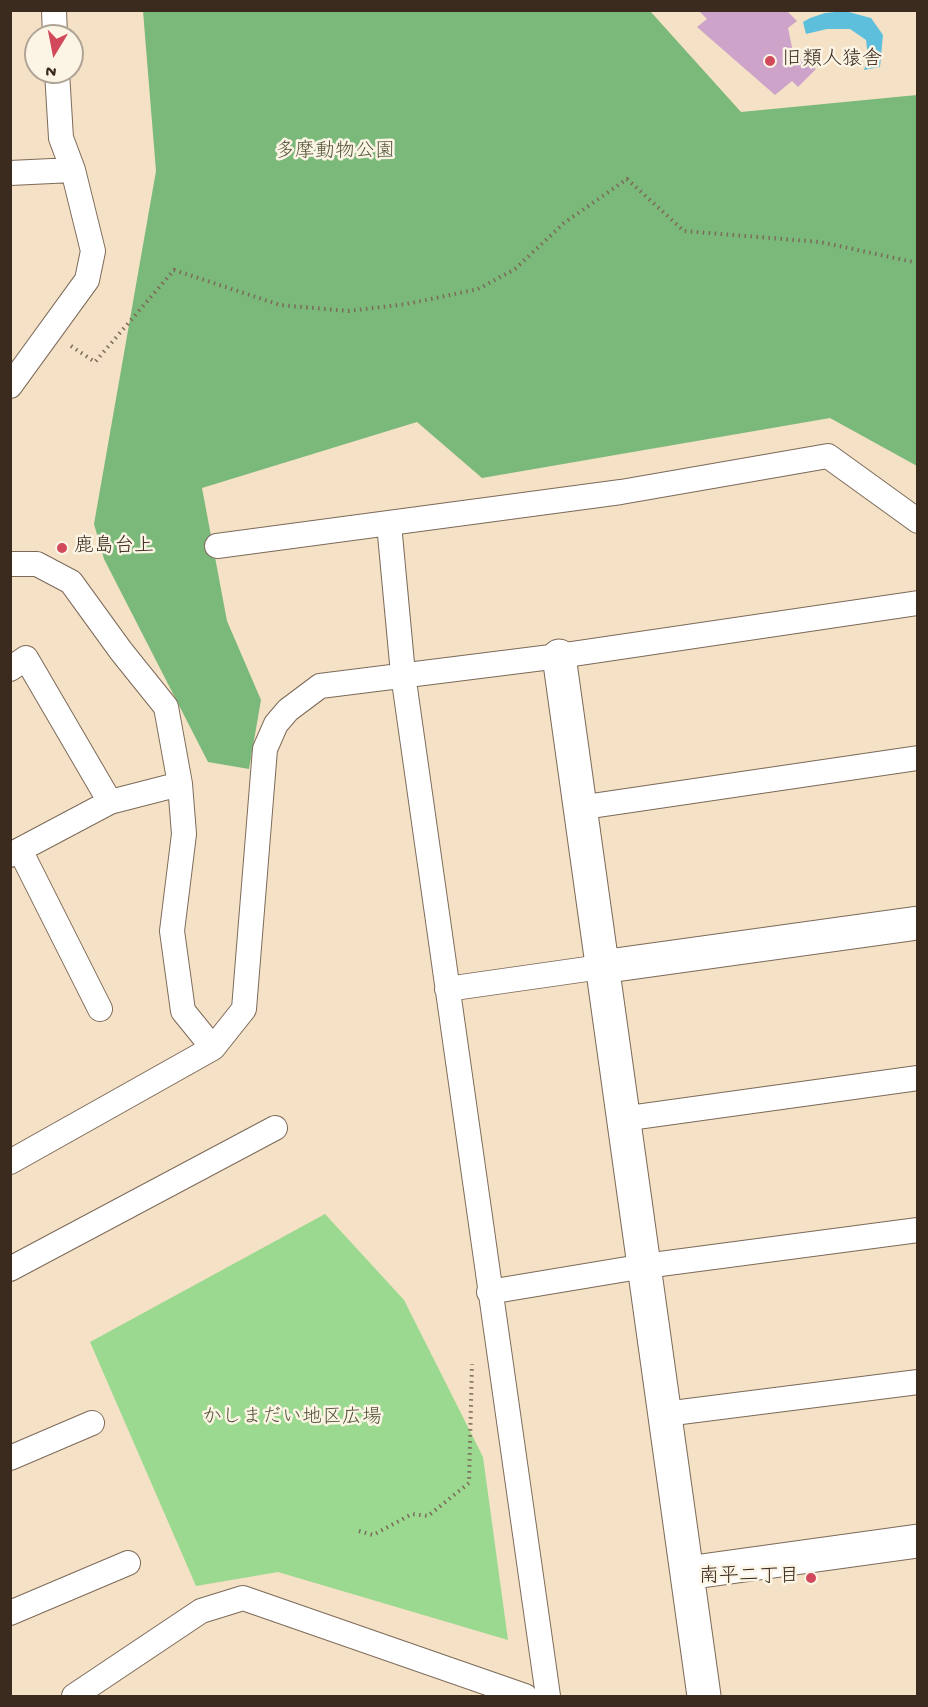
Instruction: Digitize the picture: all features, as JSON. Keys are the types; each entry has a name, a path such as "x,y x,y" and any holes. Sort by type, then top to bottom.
{"street":[{"path":"10,386 42,346 87,280 93,251 73,170 61,138 58,84"},
{"path":"10,173 73,170"},
{"path":"217,546 621,492 828,456 918,521"},
{"path":"389,524 403,674 548,1696"},
{"path":"10,564 37,564 71,582 121,651 166,706 180,784 184,834 172,931 183,1011 213,1048"},
{"path":"10,1162 213,1048 244,1009 265,749 276,723 288,710 320,687 403,674 559,656 918,603"},
{"path":"559,656 578,808 645,1266 704,1696"},
{"path":"10,669 26,658 110,802"},
{"path":"578,808 918,758"},
{"path":"100,1009 15,852 110,802 180,784"},
{"path":"447,988 918,923"},
{"path":"622,1119 918,1078"},
{"path":"10,1269 275,1128"},
{"path":"489,1292 645,1266 918,1230"},
{"path":"665,1414 918,1382"},
{"path":"10,1458 92,1424"},
{"path":"687,1573 918,1541"},
{"path":"10,1613 128,1563"},
{"path":"74,1696 201,1611 243,1598 525,1696"}],"path":[{"path":"42,346 59,353 69,345 95,362 174,270 280,305 348,311 407,304 478,289 515,269 564,223 627,179 684,231 820,242 918,263"},
{"path":"359,1531 373,1535 412,1514 428,1516 469,1483 473,1355"}],"green space":[{"name":"多摩動物公園","path":"143,11 650,11 741,112 917,95 917,466 830,418 482,478 417,422 202,488 227,621 261,700 249,769 208,762 104,559 94,524 156,171"},
{"name":"かしまだい地区広場","path":"325,1214 404,1300 483,1457 508,1640 278,1572 196,1586 90,1342"}],"water":[{"path":"845,11 871,18 883,35 880,67 864,70 868,58 866,40 850,29 827,29 806,34 803,22 825,13"}],"building":[{"name":"旧類人猿舎","path":"698,10 786,10 797,21 788,28 793,52 816,69 798,87 792,81 775,95 697,27 707,19"}],"place":[{"name":"旧類人猿舎","path":"770,61"},
{"name":"鹿島台上","path":"62,548"},
{"name":"南平二丁目","path":"811,1578"}]}
